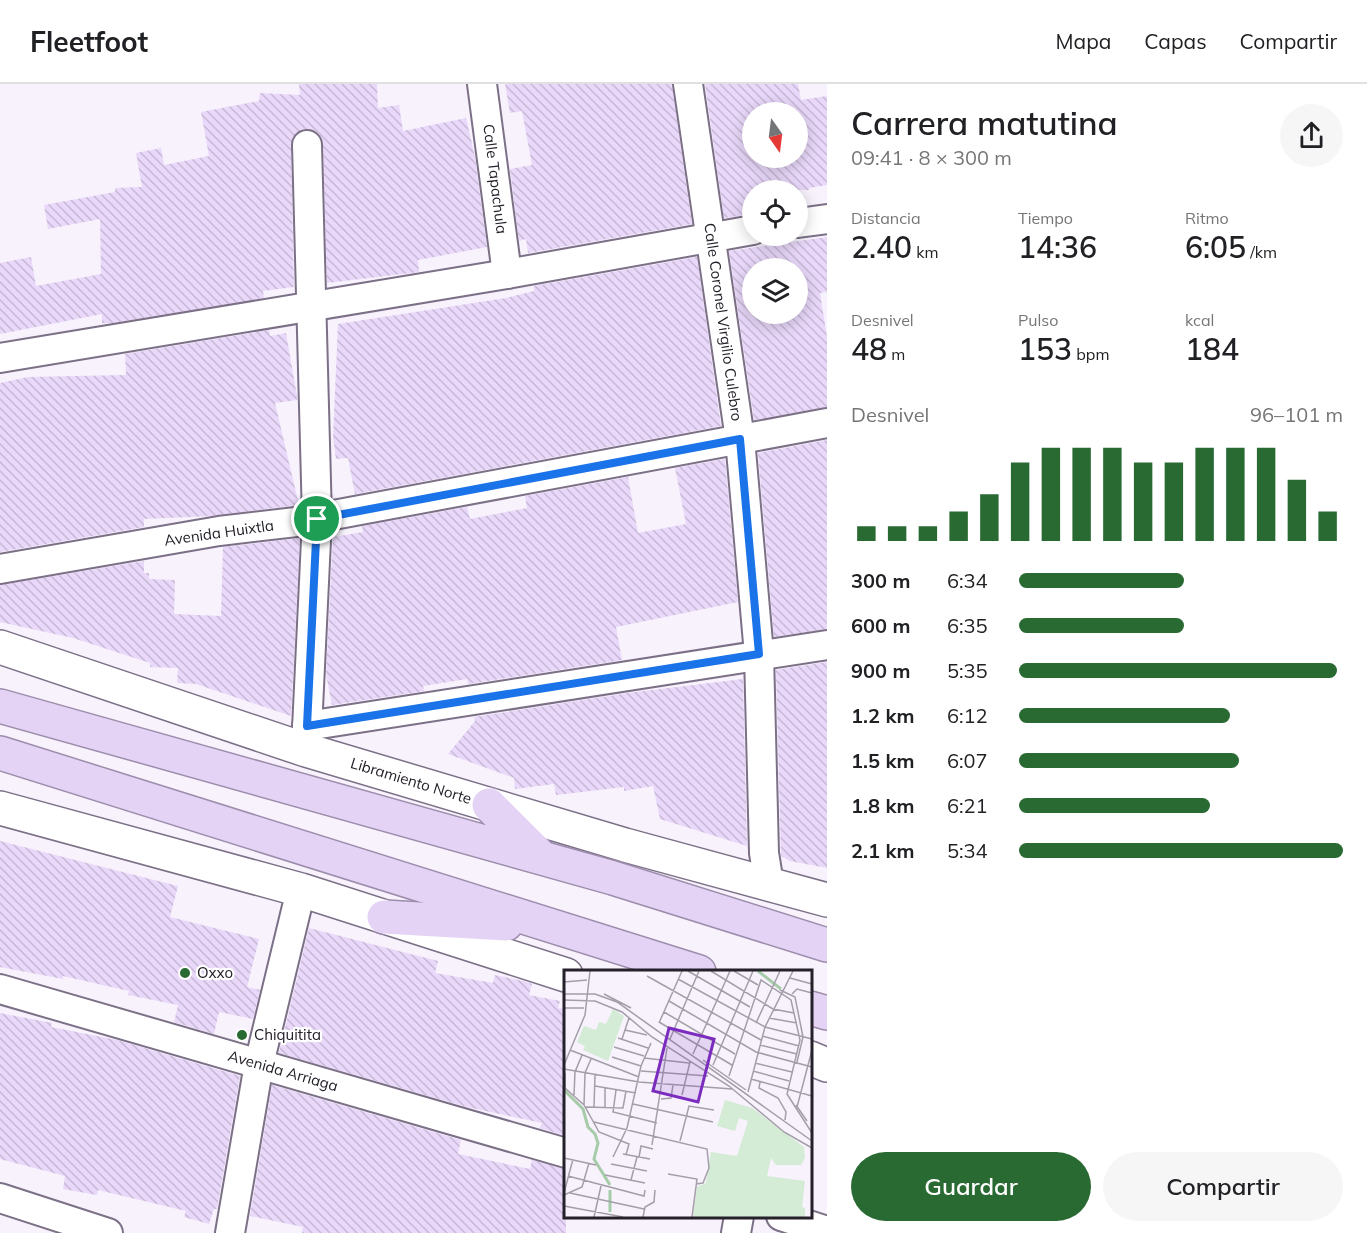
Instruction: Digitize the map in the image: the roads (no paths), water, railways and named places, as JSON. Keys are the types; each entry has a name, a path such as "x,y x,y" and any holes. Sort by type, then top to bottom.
{"highway":[{"path":"0,706 543,859 827,945"},
{"path":"0,753 693,970"},
{"path":"489,805 543,859"},
{"path":"384,917 554,926"},
{"path":"812,1009 827,1013"}],"street":[{"name":"Calle Tapachula","path":"482,84 507,274"},
{"name":"Calle Coronel Virgilio Culebro","path":"688,84 740,439 759,654 764,853 769,884"},
{"path":"307,146 317,519 307,738 759,654 827,645"},
{"path":"808,222 827,219"},
{"path":"0,358 507,274 742,232"},
{"name":"Avenida Huixtla","path":"0,569 219,531 317,519 827,423"},
{"name":"Libramiento Norte","path":"0,647 307,738 489,805 827,900"},
{"path":"0,808 301,890 564,974"},
{"path":"230,1233 259,1064 301,890"},
{"name":"Avenida Arriaga","path":"0,989 564,1152"},
{"path":"812,1059 827,1065"},
{"path":"0,1198 108,1233"},
{"path":"736,1233 739,1218"},
{"path":"787,1218 827,1231"}],"place":[{"name":"Oxxo","path":"185,973"},
{"name":"Chiquitita","path":"242,1035"}]}
